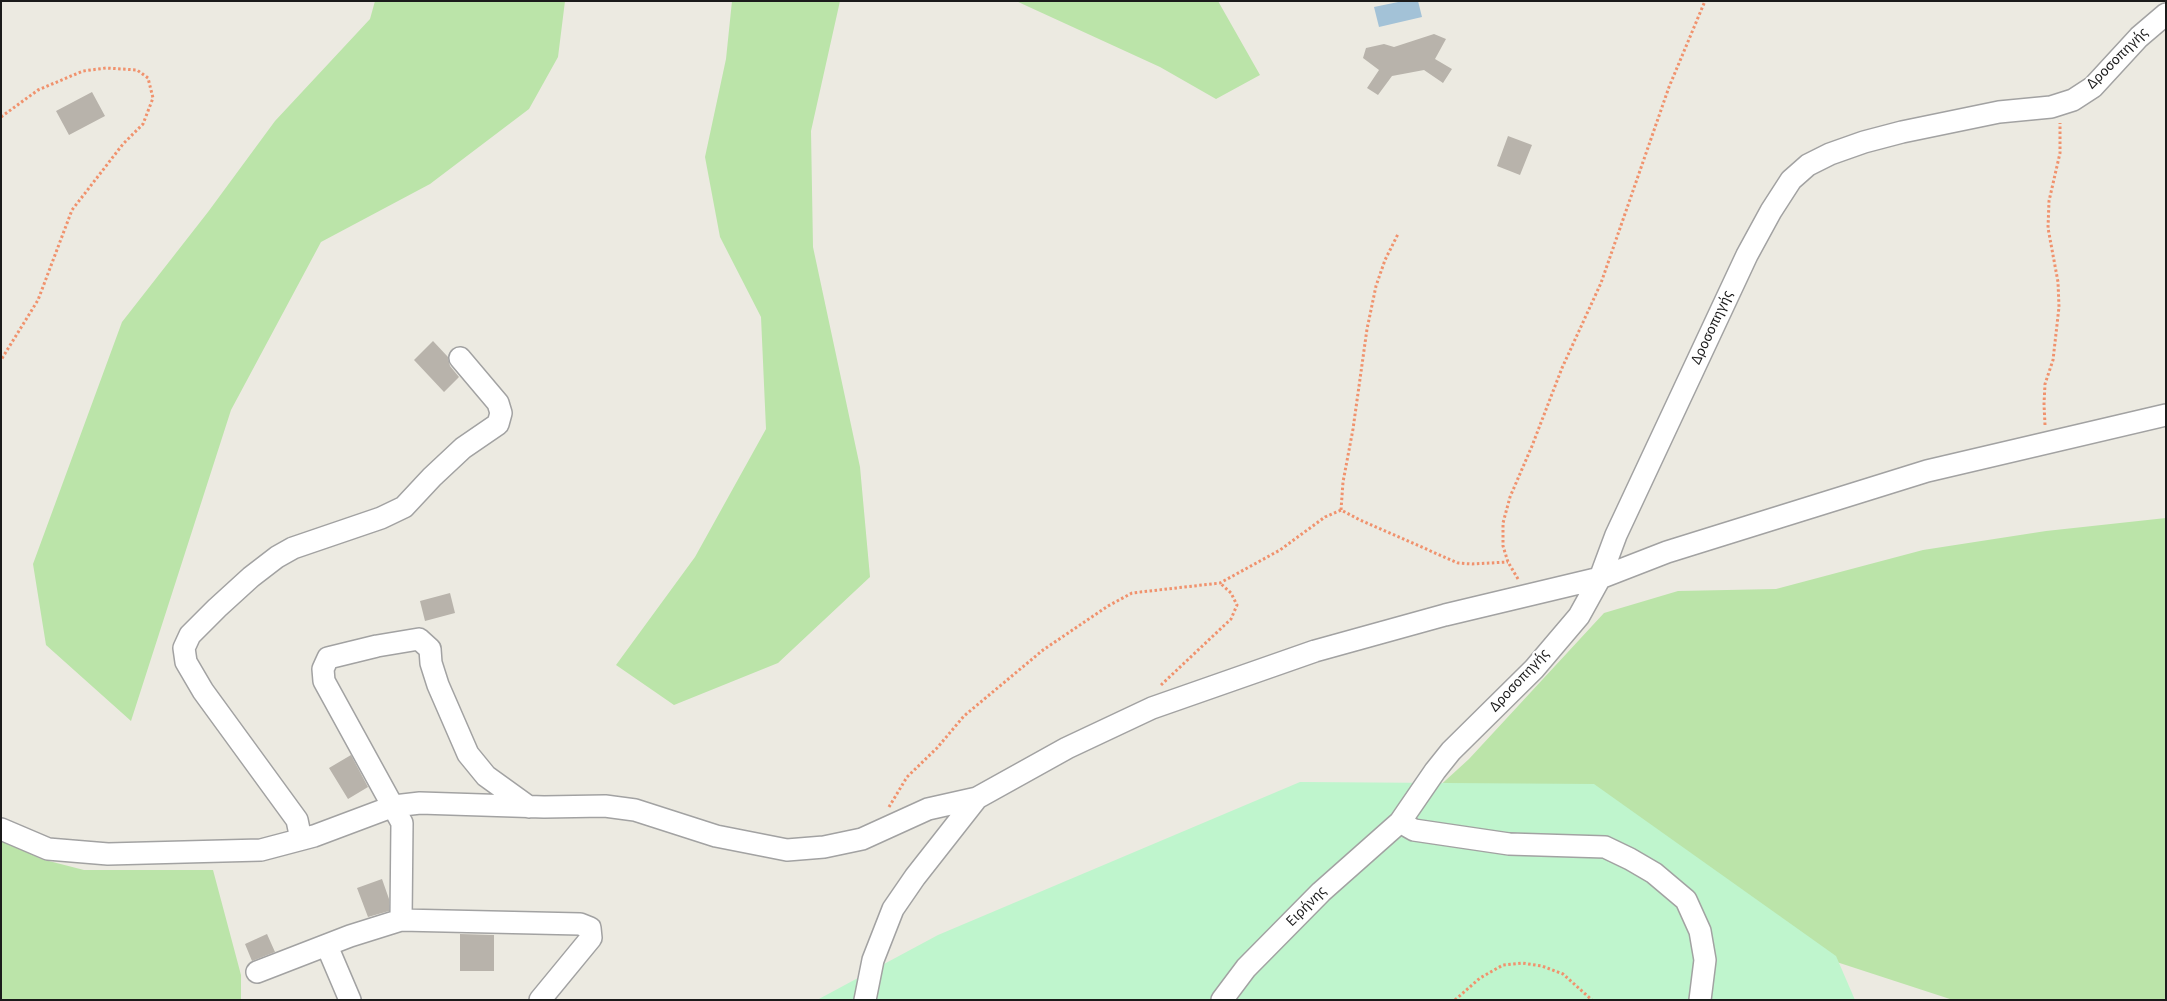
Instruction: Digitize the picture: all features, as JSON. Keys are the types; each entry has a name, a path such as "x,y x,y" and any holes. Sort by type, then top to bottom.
{"street":[{"name":"Δροσοπηγής","path":"1400,822 1451,751 1534,669 1579,616 1600,578 1616,535 1743,264 1770,211 1791,180 1808,165 1830,154 1864,142 1902,132 1999,112 2052,107 2072,100 2093,86 2139,37 2166,14"},
{"path":"301,839 297,820 203,690 186,662 184,648 190,635 217,608 251,577 277,557 293,548 381,518 404,507 463,448 498,424 501,414 498,403 460,358"},
{"path":"1,829 48,849 108,854 261,850 301,839 394,806 420,803 529,807 605,806 635,810 716,836 787,850 824,847 862,839 928,809 977,798 1066,748 1152,708 1315,650 1444,615 1600,578 1667,552 1927,471 2166,415"},
{"path":"401,920 402,823 324,681 323,669 328,658 377,646 420,639 430,649 431,663 438,685 468,754 486,776 529,807"},
{"path":"865,1000 873,960 893,909 920,869 977,798"},
{"path":"1400,822 1414,830 1509,844 1605,847 1654,873 1686,900 1700,931 1705,960 1700,1000"},
{"name":"Ειρήνης","path":"1222,1000 1246,968 1321,892 1400,822"},
{"path":"257,972 350,936 401,920 580,924 590,928 590,938 540,1000"},
{"path":"327,946 350,1000"}],"path":[{"path":"1529,594 1508,562 1503,546 1504,523 1510,497 1562,368 1601,283 1669,87 1705,1"},
{"path":"1,117 38,90 83,71 99,69 137,70 148,78 153,98 143,124 123,144 72,210 38,300 1,360"},
{"path":"2047,442 2044,404 2045,384 2054,360 2059,307 2058,282 2048,228 2049,201 2060,154 2061,136 2059,120 2052,107"},
{"path":"1341,510 1343,482 1353,429 1367,328 1379,277 1398,234"},
{"path":"882,831 891,802 907,777 937,748 964,716 1044,650 1108,606 1132,593 1220,582 1280,550 1325,516 1341,510 1458,563 1508,562"},
{"path":"1158,688 1231,619 1236,605 1231,592 1220,582"},
{"path":"1455,1000 1480,978 1503,965 1522,963 1542,966 1563,974 1592,1000"}],"green space":[{"path":"375,1 565,1 558,57 529,109 430,184 321,242 231,410 131,721 46,645 33,564 122,322 208,212 275,121 370,19"},
{"path":"732,1 840,1 811,131 813,247 860,467 870,577 778,663 674,705 616,665 695,557 766,429 761,317 720,237 705,157 726,59"},
{"path":"1016,1 1218,1 1260,75 1216,99 1160,67"},
{"path":"2166,518 2166,1000 1953,1000 1809,953 1248,1000 1389,832 1469,759 1604,613 1678,591 1776,589 1923,550 2046,531"},
{"path":"1300,782 1594,784 1836,956 1855,1000 817,1000 938,935"},
{"path":"1,839 41,859 84,870 213,870 241,975 241,1000 1,1000"}],"water":[{"path":"1403,1 1418,1 1422,17 1379,27 1374,7"}],"building":[{"path":"1434,34 1446,39 1435,59 1452,69 1443,83 1424,70 1392,76 1378,95 1367,88 1379,70 1363,58 1366,48 1384,44 1394,47"},
{"path":"92,92 105,116 69,135 56,111"},
{"path":"1508,136 1532,145 1520,175 1497,166"},
{"path":"433,341 448,357 450,366 459,377 444,392 414,360"},
{"path":"450,593 455,613 425,621 420,601"},
{"path":"351,755 368,787 348,799 329,768"},
{"path":"382,879 389,899 389,911 368,917 357,888"},
{"path":"267,934 275,952 252,961 245,944"},
{"path":"460,934 494,935 494,971 460,971"}]}
